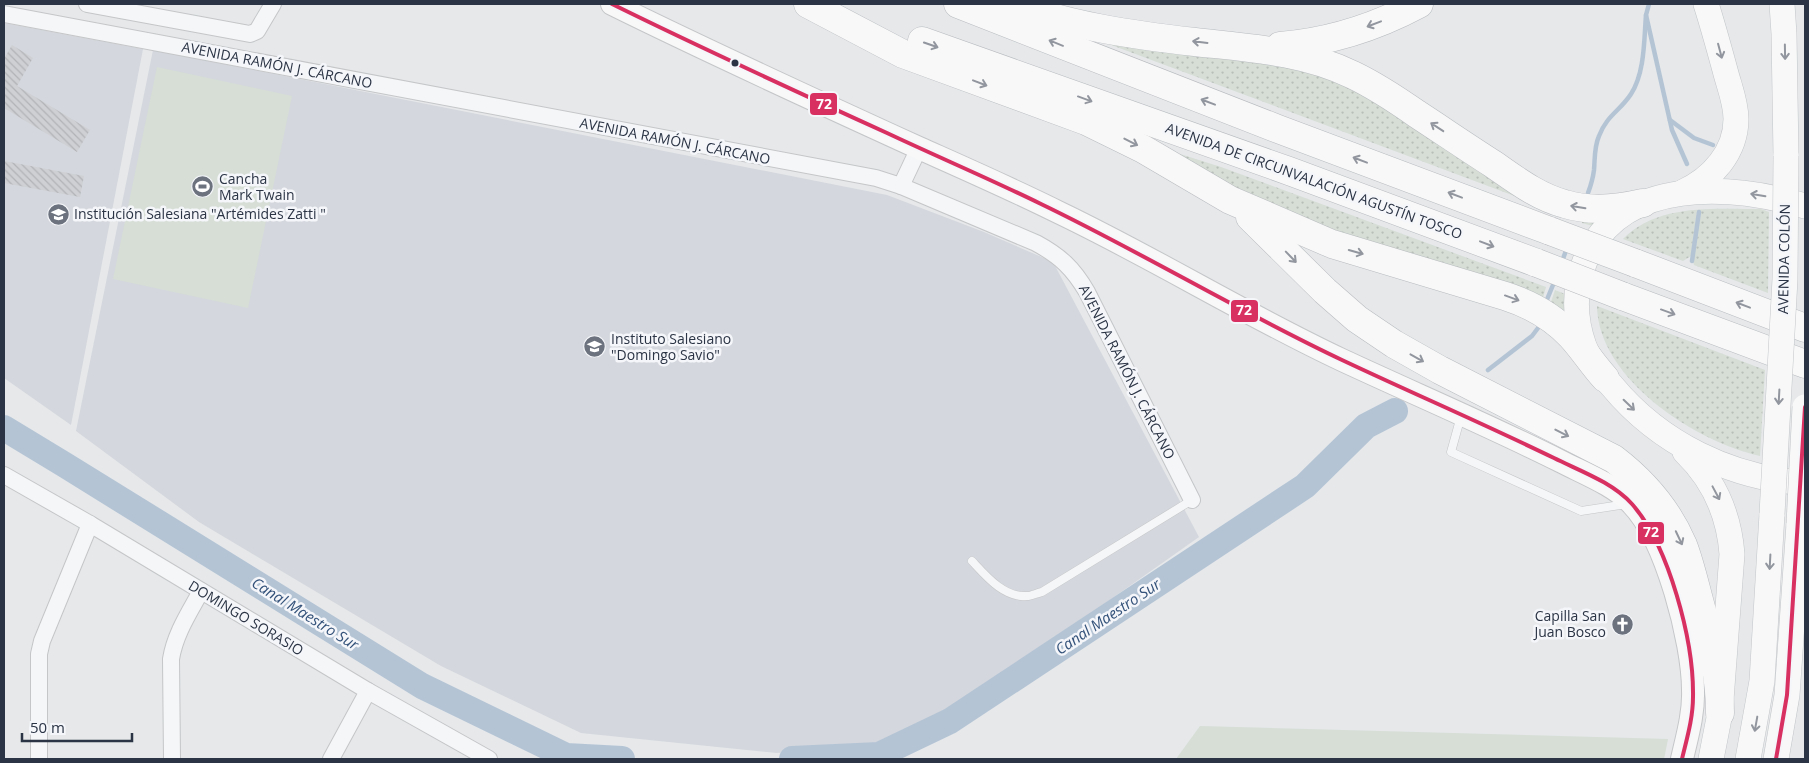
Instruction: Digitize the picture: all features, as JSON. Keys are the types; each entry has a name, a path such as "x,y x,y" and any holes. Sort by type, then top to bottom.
{"highway":[{"path":"808,4 903,54 1086,120 1143,148 1230,200 1332,244 1529,305 1551,318 1571,336 1605,378"},
{"name":"AVENIDA DE CIRCUNVALACIÓN AGUSTÍN TOSCO","path":"820,4 1392,208 1805,364"},
{"path":"958,4 1269,126 1805,328"},
{"path":"1011,4 1094,27 1188,41 1249,47 1317,61 1365,81 1515,180 1552,200 1572,206 1598,209 1621,208 1643,203"},
{"path":"1249,47 1284,46 1338,36 1373,25 1418,4"},
{"path":"1230,200 1274,238 1326,291 1374,330 1415,357 1614,459 1650,492 1676,531 1689,565 1717,670 1720,713"}],"main road":[{"path":"612,4 713,54 1014,190 1130,247 1285,332 1342,360 1521,441 1586,474 1632,503 1660,547 1687,639 1694,692 1682,759"},
{"path":"1676,194 1698,184 1716,169 1730,148 1734,133 1736,117 1733,100 1706,4"},
{"name":"AVENIDA COLÓN","path":"1748,759 1762,682 1784,279 1786,156 1785,53 1782,4"},
{"path":"1711,759 1720,713 1731,570 1731,537 1721,503 1704,474 1693,460 1631,407 1592,361 1580,334 1576,304 1578,287 1582,268 1596,241 1612,224 1643,203 1676,194 1698,191 1727,191 1768,197 1805,206"},
{"path":"1776,759 1787,695 1805,407"},
{"path":"1661,431 1695,453 1728,468 1762,477 1805,484"}],"street":[{"path":"88,4 250,34 257,30 273,4"},
{"name":"AVENIDA RAMÓN J. CÁRCANO","path":"4,14 866,177 901,186 1036,243 1055,254 1068,265 1088,292 1192,500"},
{"path":"901,186 919,148"},
{"name":"DOMINGO SORASIO","path":"4,475 90,524 201,592 481,757"},
{"path":"39,759 39,654 42,641 90,524"},
{"path":"172,759 171,659 173,646 179,631 201,592"},
{"path":"330,759 368,691"}],"lane":[{"path":"1461,414 1451,452 1581,511 1632,503"},
{"path":"972,561 991,582 1012,594 1027,596 1042,592 1192,500"}],"shaded area":[{"name":"Institución Salesiana \"Artémides Zatti \"","path":"4,23 143,49 71,425 4,378"},
{"path":"1106,43 1326,71 1600,216 1593,226 1582,223 1583,218 1539,205"},
{"name":"Instituto Salesiano \"Domingo Savio\"","path":"153,50 887,195 984,232 1053,262 1199,537 947,715 879,746 777,753 581,733 441,666 199,522 76,431"},
{"name":"Cancha Mark Twain","path":"157,67 292,96 248,308 113,279"},
{"path":"1178,154 1221,167 1546,287 1542,301 1550,305 1555,290 1565,294 1565,315 1342,237 1229,184"},
{"path":"1761,209 1769,212 1768,293 1694,265 1693,260 1701,211 1697,211 1691,256 1683,261 1623,239 1637,227 1653,219 1688,210"},
{"path":"1597,306 1765,370 1760,456 1735,449 1681,422 1655,403 1632,382 1614,358 1602,333"},
{"path":"1200,726 1668,739 1664,759 1176,759"}],"building":[{"path":"12,45 33,58 17,86 90,130 77,152 4,108 4,59"},
{"path":"4,161 84,176 80,197 4,183"}],"waterway":[{"path":"1649,4 1646,15 1672,130 1687,164"},
{"name":"Canal Maestro Sur","path":"1588,193 1593,176 1597,140 1606,123 1631,94 1639,76 1643,56 1646,15"},
{"path":"1670,120 1694,138 1713,145"},
{"path":"1692,261 1699,212"},
{"name":"Canal Maestro Sur","path":"1561,264 1567,248"},
{"name":"Canal Maestro Sur","path":"1546,302 1555,280"},
{"name":"Canal Maestro Sur","path":"1488,370 1532,336 1538,328"},
{"name":"Canal Maestro Sur","path":"792,759 879,755 950,721 1305,486 1366,426 1395,411"},
{"name":"Canal Maestro Sur","path":"4,428 422,686 566,756 622,759"}],"transit line":[{"name":"72","path":"612,4 749,70 1041,204 1117,242 1304,342 1585,472 1615,489 1632,504 1657,544 1668,569 1684,622 1692,674 1693,705 1682,759"},
{"name":"72","path":"1776,759 1787,695 1805,407"}],"place":[{"name":"Cancha Mark Twain","path":"203,187"},
{"name":"Institución Salesiana \"Artémides Zatti \"","path":"58,214"},
{"name":"Instituto Salesiano \"Domingo Savio\"","path":"595,347"},
{"name":"Capilla San Juan Bosco","path":"1622,624"}]}
